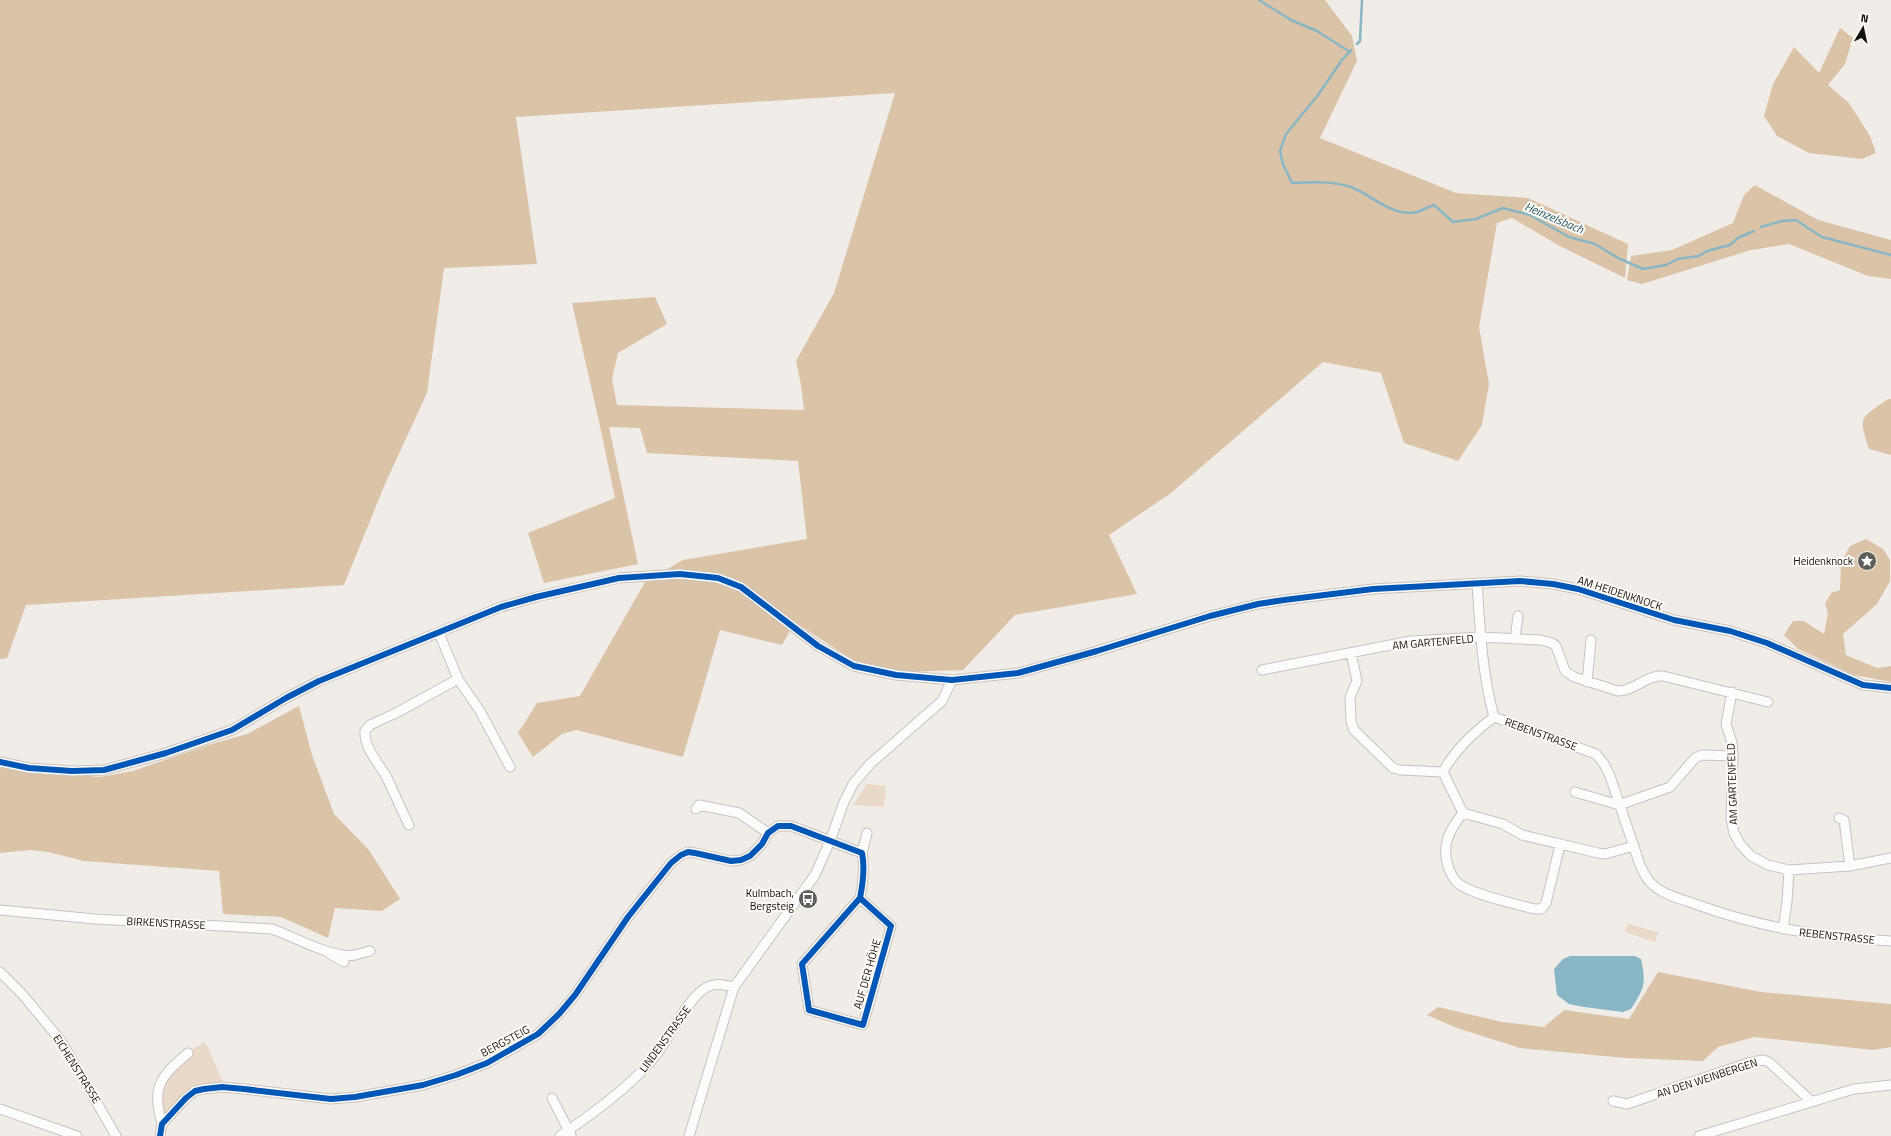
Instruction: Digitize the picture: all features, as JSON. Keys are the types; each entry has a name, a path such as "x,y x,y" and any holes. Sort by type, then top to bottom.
{"street":[{"name":"AM HEIDENKNOCK","path":"0,762 29,768 80,771 104,770 166,754 232,730 286,698 319,681 502,608 536,597 619,578 680,574 718,578 741,587 818,646 854,666 896,676 952,680 1018,673 1097,651 1210,616 1258,604 1284,600 1372,589 1477,583 1536,582 1578,589 1674,620 1730,631 1767,643 1863,685 1891,688"},
{"name":"REBENSTRASSE","path":"1477,583 1480,637 1487,693 1494,717 1596,754 1604,764 1610,776 1645,876 1653,886 1663,892 1732,918 1782,929 1839,938 1891,941"},
{"path":"1516,639 1518,616"},
{"path":"439,633 458,679 480,711 510,767"},
{"name":"AM GARTENFELD","path":"1262,670 1411,641 1480,637 1541,640 1552,643 1558,652 1565,671 1574,677 1618,691 1625,691 1651,677 1663,676 1768,702"},
{"path":"1587,682 1591,640"},
{"path":"1352,653 1357,681 1349,703 1351,721 1354,730 1393,768 1400,770 1444,772"},
{"path":"409,825 385,775 372,755 364,738 364,731 370,725 398,712 458,679"},
{"path":"689,1136 734,987 816,875 844,802 853,784 870,764 942,701 952,680"},
{"name":"AM GARTENFELD","path":"1732,692 1726,724 1732,743 1733,756 1731,818 1734,833 1740,844 1751,856 1768,865 1789,870 1850,866 1891,858"},
{"path":"1494,717 1473,732 1448,763 1444,772 1463,813 1503,824 1522,835 1560,845 1605,854 1634,846"},
{"path":"1575,792 1619,805 1670,787 1695,758 1702,755 1733,756"},
{"path":"696,809 699,805 739,813 768,833 778,826 791,826 862,853"},
{"path":"1463,813 1447,837 1445,854 1449,870 1454,879 1458,884 1469,890 1535,909 1541,909 1546,903 1560,845"},
{"path":"1839,818 1844,820 1850,866"},
{"name":"BERGSTEIG","path":"162,1124 186,1098 195,1091 204,1089 222,1087 331,1099 355,1097 423,1085 456,1075 487,1063 538,1034 559,1014 575,995 628,917 671,863 681,855 688,852 731,861 741,860 750,856 762,844 768,833"},
{"path":"860,898 864,868 862,853 867,833"},
{"name":"REBENSTRASSE","path":"1782,929 1787,902 1789,870"},
{"name":"AUF DER HÖHE","path":"860,898 891,926 863,1025 810,1010 802,964 860,898"},
{"name":"BIRKENSTRASSE","path":"0,910 94,919 272,929 294,936 328,952 344,962"},
{"name":"BIRKENSTRASSE","path":"328,952 353,955 370,951"},
{"name":"EICHENSTRASSE","path":"0,972 23,995 61,1041 116,1136"},
{"name":"LINDENSTRASSE","path":"560,1136 570,1133 638,1076 656,1055 687,1008 700,992 711,985 718,984 734,987"},
{"path":"160,1136 162,1124 156,1099 159,1086 174,1065 188,1053"},
{"name":"AN DEN WEINBERGEN","path":"1613,1100 1627,1104 1748,1063 1763,1060 1769,1062 1812,1101"},
{"path":"1699,1136 1854,1089 1891,1085"},
{"path":"552,1098 570,1133"},
{"path":"0,1109 77,1136"}],"shaded area":[{"path":"0,0 1325,0 1352,36 1357,61 1320,138 1456,193 1528,198 1628,244 1625,278 1560,246 1512,218 1497,223 1479,327 1489,384 1482,425 1458,461 1404,443 1381,373 1323,362 1171,493 1109,535 1137,594 1015,615 963,670 903,672 857,663 795,622 782,645 720,630 683,757 576,730 562,734 533,757 518,733 537,703 580,696 645,582 683,560 807,539 798,461 647,453 640,428 609,427 638,564 544,583 528,533 615,498 572,303 655,297 667,324 618,353 612,379 617,405 804,410 796,361 834,293 895,93 516,117 537,264 444,268 427,393 385,484 344,585 26,605 7,658 0,659"},
{"path":"1840,28 1853,38 1845,64 1828,85 1849,103 1870,136 1876,153 1862,159 1809,153 1777,136 1764,116 1773,84 1794,47 1819,73"},
{"path":"1755,185 1818,220 1891,240 1891,279 1868,276 1789,244 1751,250 1642,284 1627,280 1631,256 1672,250 1733,223 1744,195"},
{"path":"1888,399 1891,399 1891,455 1869,449 1863,430 1864,419 1867,415"},
{"path":"1866,539 1883,549 1890,560 1890,581 1877,604 1843,634 1846,655 1877,668 1891,666 1891,682 1854,675 1798,649 1784,635 1793,621 1804,621 1824,634 1828,613 1825,604 1831,593 1840,590 1841,563 1850,546"},
{"path":"299,706 312,755 334,814 369,850 400,899 382,911 335,908 328,938 281,917 223,914 219,871 84,861 48,852 30,850 0,853 0,768 100,777 133,771 208,745 247,734"},
{"path":"867,784 886,786 884,807 853,805"},
{"path":"1628,924 1658,932 1655,942 1625,932"},
{"path":"1658,972 1761,992 1891,1004 1891,1047 1873,1050 1754,1037 1718,1047 1703,1061 1625,1058 1520,1048 1457,1028 1427,1015 1438,1007 1502,1022 1544,1027 1564,1010 1629,1019"},
{"path":"205,1041 225,1087 204,1089 162,1124 156,1099 165,1076 188,1053"}],"water":[{"path":"1570,956 1635,956 1641,959 1644,974 1642,990 1631,1009 1623,1012 1584,1007 1569,1004 1557,995 1554,969 1563,959"}],"waterway":[{"path":"1259,0 1291,20 1317,31 1350,52"},
{"name":"Heinzelsbach","path":"1357,44 1360,41 1362,0"},
{"name":"Heinzelsbach","path":"1351,50 1342,60 1318,95 1286,134 1280,151 1283,164 1292,183 1322,182 1344,185 1351,187 1383,205 1400,212 1417,212 1434,205 1453,222 1476,219 1503,208 1530,215 1569,237 1595,244 1618,258 1643,269 1666,265 1678,259 1699,256 1707,251 1730,245 1738,238 1754,231"},
{"name":"Heinzelsbach","path":"1761,227 1782,221 1796,220 1822,237 1891,255"}],"cycle path":[{"path":"0,762 29,768 72,771 104,770 166,753 232,730 286,698 319,681 501,607 536,597 619,578 680,574 718,578 741,587 818,646 854,666 896,675 952,680 1018,673 1097,651 1210,616 1258,604 1284,600 1373,589 1520,581 1553,584 1578,589 1674,620 1730,631 1767,643 1863,685 1891,688"},
{"path":"160,1136 162,1124 186,1098 195,1091 222,1087 331,1099 355,1097 423,1085 456,1075 487,1063 538,1034 559,1014 575,995 628,917 671,863 681,855 688,852 731,861 741,860 750,856 762,844 768,833 778,826 791,826 862,853 863,875 860,898 802,964 809,1010 863,1025 891,926 860,898"}],"place":[{"name":"Heidenknock","path":"1867,561"},
{"name":"Kulmbach, Bergsteig","path":"808,899"}]}
